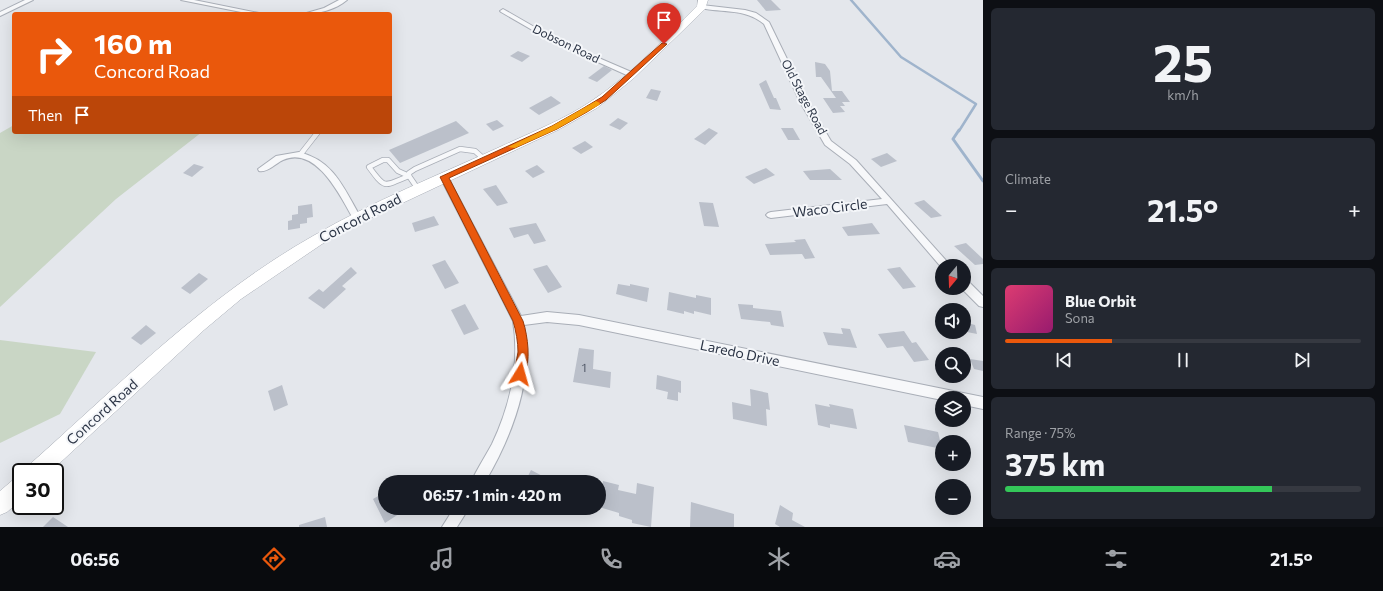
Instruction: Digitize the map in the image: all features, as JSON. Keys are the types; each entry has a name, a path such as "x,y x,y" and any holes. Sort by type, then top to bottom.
{"main road":[{"name":"Concord Road","path":"46,463 198,325 235,294 317,240 357,218 554,127 585,110 604,98 632,74 702,4"},
{"path":"0,505 12,494"}],"street":[{"path":"0,14 30,0"},
{"path":"184,0 210,2 252,12"},
{"path":"314,12 326,9 344,0"},
{"name":"Old Stage Road","path":"702,4 749,13 762,18 768,24 804,102 828,143 853,162 940,259"},
{"name":"Dobson Road","path":"503,11 555,41 632,74"},
{"path":"262,169 287,156 300,155 315,160 325,168 357,218"},
{"path":"444,177 518,321 521,331 523,352 517,387 497,447 482,475"},
{"name":"Waco Circle","path":"771,215 889,201"},
{"path":"971,291 983,303"},
{"name":"Laredo Drive","path":"518,321 547,317 579,320 935,393"},
{"path":"971,400 983,402"},
{"path":"449,527 457,515"}],"lane":[{"path":"300,155 316,134"},
{"path":"418,189 409,176 398,171 388,160 383,160 369,167 382,184 386,184 409,176 415,169 460,149 475,151 484,159"}],"green space":[{"path":"12,126 12,134 199,134 116,199 0,307 0,133"},
{"path":"0,340 96,352 60,414 0,443"}],"building":[{"path":"757,0 771,0 781,10 766,11"},
{"path":"518,51 530,56 522,62 510,56"},
{"path":"815,62 825,64 830,71 832,91 842,91 850,102 842,102 845,106 840,106 845,112 833,113 823,98 836,98 821,77 816,77"},
{"path":"604,66 612,70 597,82 588,78"},
{"path":"766,80 781,110 770,109 759,84"},
{"path":"651,89 661,91 657,101 646,98"},
{"path":"551,96 561,103 539,115 529,108"},
{"path":"618,118 628,123 620,130 609,125"},
{"path":"497,120 504,126 493,131 486,124"},
{"path":"456,121 469,133 400,163 389,150"},
{"path":"709,128 718,133 705,145 694,139"},
{"path":"781,128 793,128 800,140 788,140"},
{"path":"585,141 593,147 581,154 572,148"},
{"path":"887,153 897,161 881,167 871,159"},
{"path":"194,164 204,167 192,177 183,173"},
{"path":"537,165 545,172 533,178 525,171"},
{"path":"766,168 775,175 754,184 745,177"},
{"path":"830,169 842,180 810,180 803,171"},
{"path":"496,185 508,203 497,206 483,189"},
{"path":"924,200 942,216 931,218 914,203"},
{"path":"699,202 713,203 719,227 704,226"},
{"path":"312,204 313,217 307,218 307,223 300,224 300,228 288,230 288,221 292,220 292,215 298,214 298,206"},
{"path":"434,216 439,225 415,232 412,223"},
{"path":"536,223 546,241 534,244 528,234 514,238 509,228"},
{"path":"872,223 880,234 848,236 842,227"},
{"path":"805,239 815,258 805,259 802,254 770,255 765,244 796,242 794,240"},
{"path":"966,243 983,259 983,264 975,265 971,261 971,259 968,259 954,246"},
{"path":"445,260 459,283 445,289 432,265"},
{"path":"547,265 562,287 548,293 533,269"},
{"path":"351,267 357,273 342,286 346,289 324,309 308,298 319,289 323,292"},
{"path":"900,267 916,287 903,289 887,269"},
{"path":"199,273 208,279 190,294 181,288"},
{"path":"618,284 630,286 630,284 649,288 647,302 616,294"},
{"path":"669,292 696,298 696,295 711,298 711,315 694,311 694,314 684,311 684,314 667,310"},
{"path":"465,304 479,329 464,335 451,310"},
{"path":"738,304 753,305 753,308 781,311 784,327 771,325 770,322 741,319"},
{"path":"971,324 975,325 977,334 971,333"},
{"path":"146,325 156,333 141,345 131,338"},
{"path":"841,328 850,329 857,348 828,345 823,332 843,334"},
{"path":"904,331 912,343 916,342 929,360 914,362 903,346 887,348 878,334"},
{"path":"579,348 594,350 593,369 611,372 610,388 573,382"},
{"path":"971,359 983,361 983,371 974,369"},
{"path":"657,375 681,381 681,393 678,392 678,401 667,399 668,392 656,389"},
{"path":"282,385 288,405 274,411 268,391"},
{"path":"750,389 768,393 770,410 766,409 767,426 733,419 732,402 751,406"},
{"path":"815,404 830,407 829,404 853,409 857,429 830,424 830,428 818,425"},
{"path":"904,425 938,432 939,435 935,435 935,448 908,442"},
{"path":"531,470 541,475 528,475"},
{"path":"606,482 619,485 618,490 636,494 637,483 654,487 651,527 632,523 632,520 619,516 619,513 606,509"},
{"path":"378,496 378,509 373,499"},
{"path":"691,502 734,514 734,527 690,527"},
{"path":"780,505 793,513 792,520 805,527 780,527 775,524"},
{"path":"381,515 397,515 385,523"},
{"path":"53,517 68,527 43,527"},
{"path":"325,517 327,527 299,527 299,525"}],"waterway":[{"path":"851,0 901,57 976,104 959,131"},
{"path":"959,130 953,139 983,181"}],"slow traffic":[{"path":"512,147 554,127 596,103"}],"route":[{"path":"520,374 523,352 521,331 518,321 444,177 554,127 585,110 604,98 664,44"}]}
